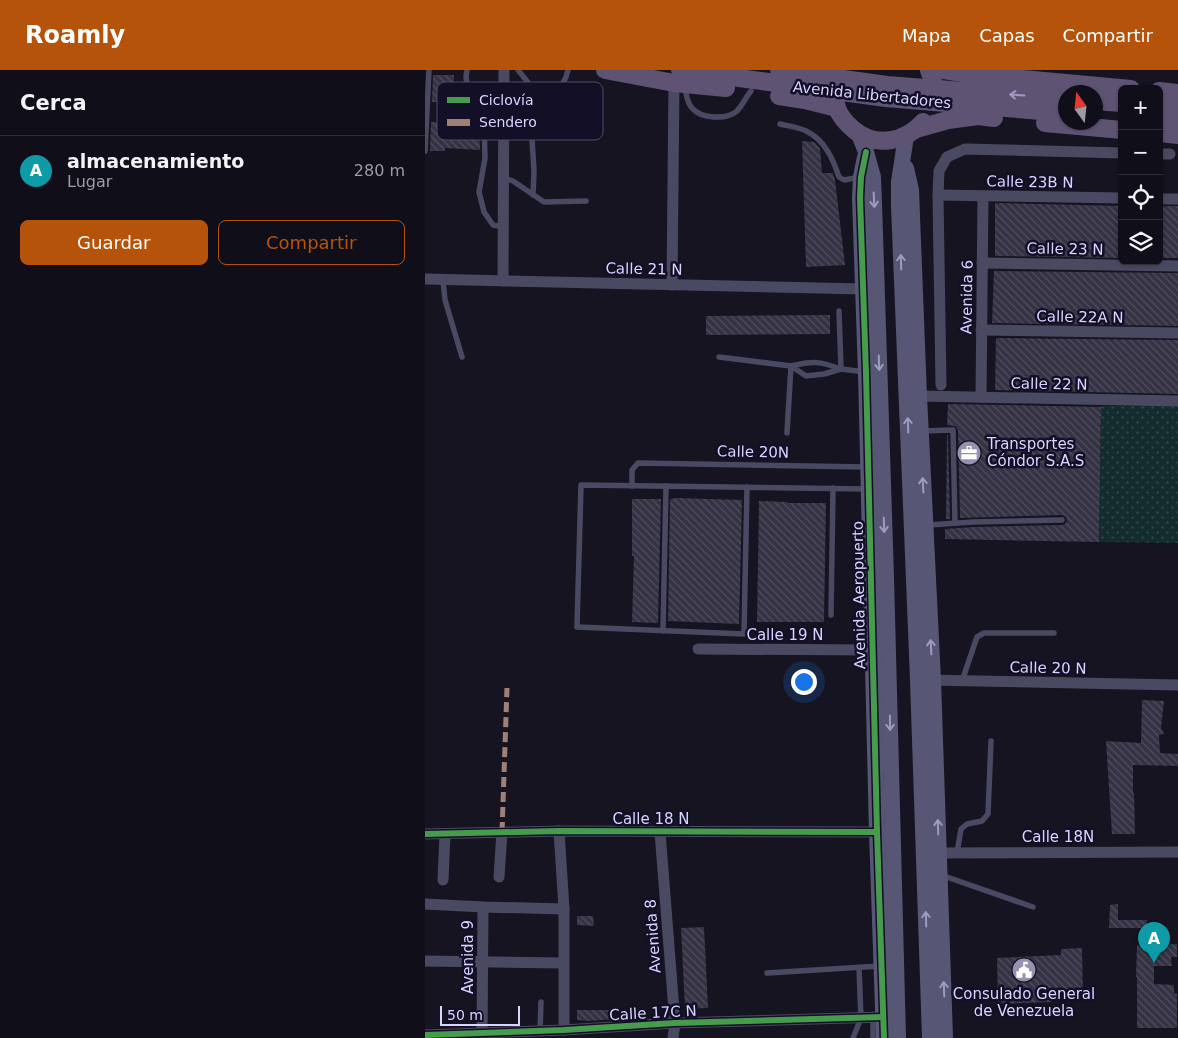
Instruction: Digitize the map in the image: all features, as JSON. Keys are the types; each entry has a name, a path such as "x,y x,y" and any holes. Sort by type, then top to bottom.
{"main road":[{"name":"Avenida Libertadores","path":"605,70 752,86 1058,112"},
{"name":"Avenida Libertadores","path":"779,70 887,85 1058,98"},
{"path":"839,70 834,92 837,108 846,123 859,134 870,139 894,140 911,132 948,120 978,116 1118,130"},
{"path":"929,70 934,84 933,101 927,116 911,132 903,154 899,182 899,206 921,570 925,680 930,1038"},
{"path":"944,70 1118,88"},
{"path":"752,86 837,108"},
{"path":"1163,91 1178,93"},
{"path":"1103,102 1118,103"},
{"path":"1163,106 1178,108"},
{"path":"1103,116 1118,118"},
{"path":"1163,120 1178,122"},
{"path":"1163,133 1178,135"},
{"name":"Avenida Aeropuerto","path":"859,134 866,152 886,577 877,832 881,966 872,1017 884,1038"},
{"path":"903,154 911,190 925,525 921,570"},
{"name":"Avenida Aeropuerto","path":"867,177 860,198 867,373 872,650 881,697 898,1038"},
{"path":"871,558 886,577"},
{"path":"925,680 939,853 945,1038"}],"street":[{"path":"672,285 679,79"},
{"path":"503,281 504,140"},
{"path":"941,385 938,195 939,172 947,158 965,149 1118,153"},
{"name":"Calle 23B N","path":"938,195 1118,198"},
{"name":"Avenida 6","path":"981,397 983,196"},
{"path":"1163,199 1178,199"},
{"name":"Calle 23 N","path":"982,263 1178,266"},
{"name":"Calle 21 N","path":"425,279 863,289"},
{"name":"Calle 22A N","path":"981,330 1178,333"},
{"name":"Calle 22 N","path":"919,396 1178,401"},
{"name":"Calle 19 N","path":"698,649 872,650"},
{"name":"Calle 20 N","path":"925,680 1178,685"},
{"path":"559,831 564,909 564,1030"},
{"name":"Calle 18 N","path":"425,834 559,831 877,832"},
{"path":"499,877 502,832"},
{"name":"Avenida 8","path":"660,832 675,1023 673,1038"},
{"path":"443,880 445,834"},
{"name":"Calle 18N","path":"939,853 1178,852"},
{"path":"425,904 564,909"},
{"name":"Avenida 9","path":"482,1035 483,907"},
{"path":"425,961 563,963"},
{"name":"Calle 17C N","path":"425,1035 482,1035 675,1023 872,1017"}],"lane":[{"path":"425,151 429,70"},
{"path":"518,70 528,82"},
{"path":"564,82 568,70"},
{"path":"679,79 692,108 701,115 715,117 736,112 752,86"},
{"path":"779,124 806,131 823,144 834,162 841,179 867,177"},
{"path":"485,140 485,158 479,192 484,212 493,225 503,227"},
{"path":"532,140 533,195"},
{"path":"504,178 513,181 545,202 586,201"},
{"path":"443,280 445,300 462,357"},
{"path":"839,311 841,369"},
{"path":"719,357 791,366 807,362 825,363 841,369 867,373"},
{"path":"791,366 806,376 824,374 841,369"},
{"path":"787,433 791,366"},
{"path":"921,431 953,430 955,524"},
{"name":"Calle 20N","path":"632,486 632,470 638,463 868,467"},
{"path":"747,487 743,634 577,628 581,485 833,488 869,489"},
{"path":"663,631 666,486"},
{"path":"831,615 833,488"},
{"path":"925,525 1061,520"},
{"path":"963,681 977,637 984,633 1054,633"},
{"path":"957,853 961,829 967,824 982,821 988,814 991,741"},
{"path":"940,874 1033,907"},
{"path":"767,973 881,966"},
{"path":"859,968 872,1017 873,1038"},
{"path":"540,1031 541,1002"},
{"path":"853,1038 872,1017"}],"green space":[{"path":"1101,406 1178,406 1178,543 1099,542"}],"building":[{"path":"433,75 454,75 454,82 437,82 437,102 432,102"},
{"path":"431,122 437,122 437,140 480,140 480,150 445,148 445,151 430,151"},
{"path":"802,141 814,142 820,148 822,173 833,173 845,265 806,267"},
{"path":"995,203 1118,206 1118,258 995,256"},
{"path":"1163,206 1178,206 1178,258 1163,258"},
{"path":"994,271 1178,273 1178,326 992,323"},
{"path":"830,315 830,334 706,335 706,316"},
{"path":"996,338 1178,340 1178,394 995,390"},
{"path":"948,404 1101,407 1099,542 945,539 945,529 1062,525 1067,520 1062,515 960,518 958,430 955,426 947,425"},
{"path":"948,435 950,519 946,519"},
{"path":"632,499 661,499 658,623 632,622 634,556 632,556"},
{"path":"670,499 742,500 739,624 668,621"},
{"path":"759,501 826,503 824,622 757,622"},
{"path":"1142,700 1164,701 1161,728 1164,734 1159,735 1160,753 1178,754 1178,766 1133,765 1135,834 1112,834 1106,741 1141,743"},
{"path":"1118,904 1118,920 1147,920 1147,928 1109,928 1110,905"},
{"path":"577,916 593,916 594,926 577,925"},
{"path":"704,927 708,1008 685,1009 681,928"},
{"path":"1177,944 1177,957 1171,957 1172,966 1154,966 1154,984 1174,985 1174,993 1177,994 1177,1028 1137,1028 1137,945 1152,947 1152,945"},
{"name":"Consulado General de Venezuela","path":"1082,948 1083,995 1052,996 1052,1002 998,1004 997,958 1061,955 1061,949"},
{"path":"577,1010 613,1010 614,1019 577,1020"}],"marked path":[{"path":"502,832 507,688"}],"cycle path":[{"path":"866,152 861,177 860,198 884,1038"},
{"path":"425,834 559,831 877,832"},
{"path":"425,1035 564,1030 675,1023 883,1017"}],"place":[{"name":"Transportes Cóndor S.A.S","path":"969,453"},
{"name":"almacenamiento","path":"1154,963"},
{"name":"Consulado General de Venezuela","path":"1024,970"}]}
